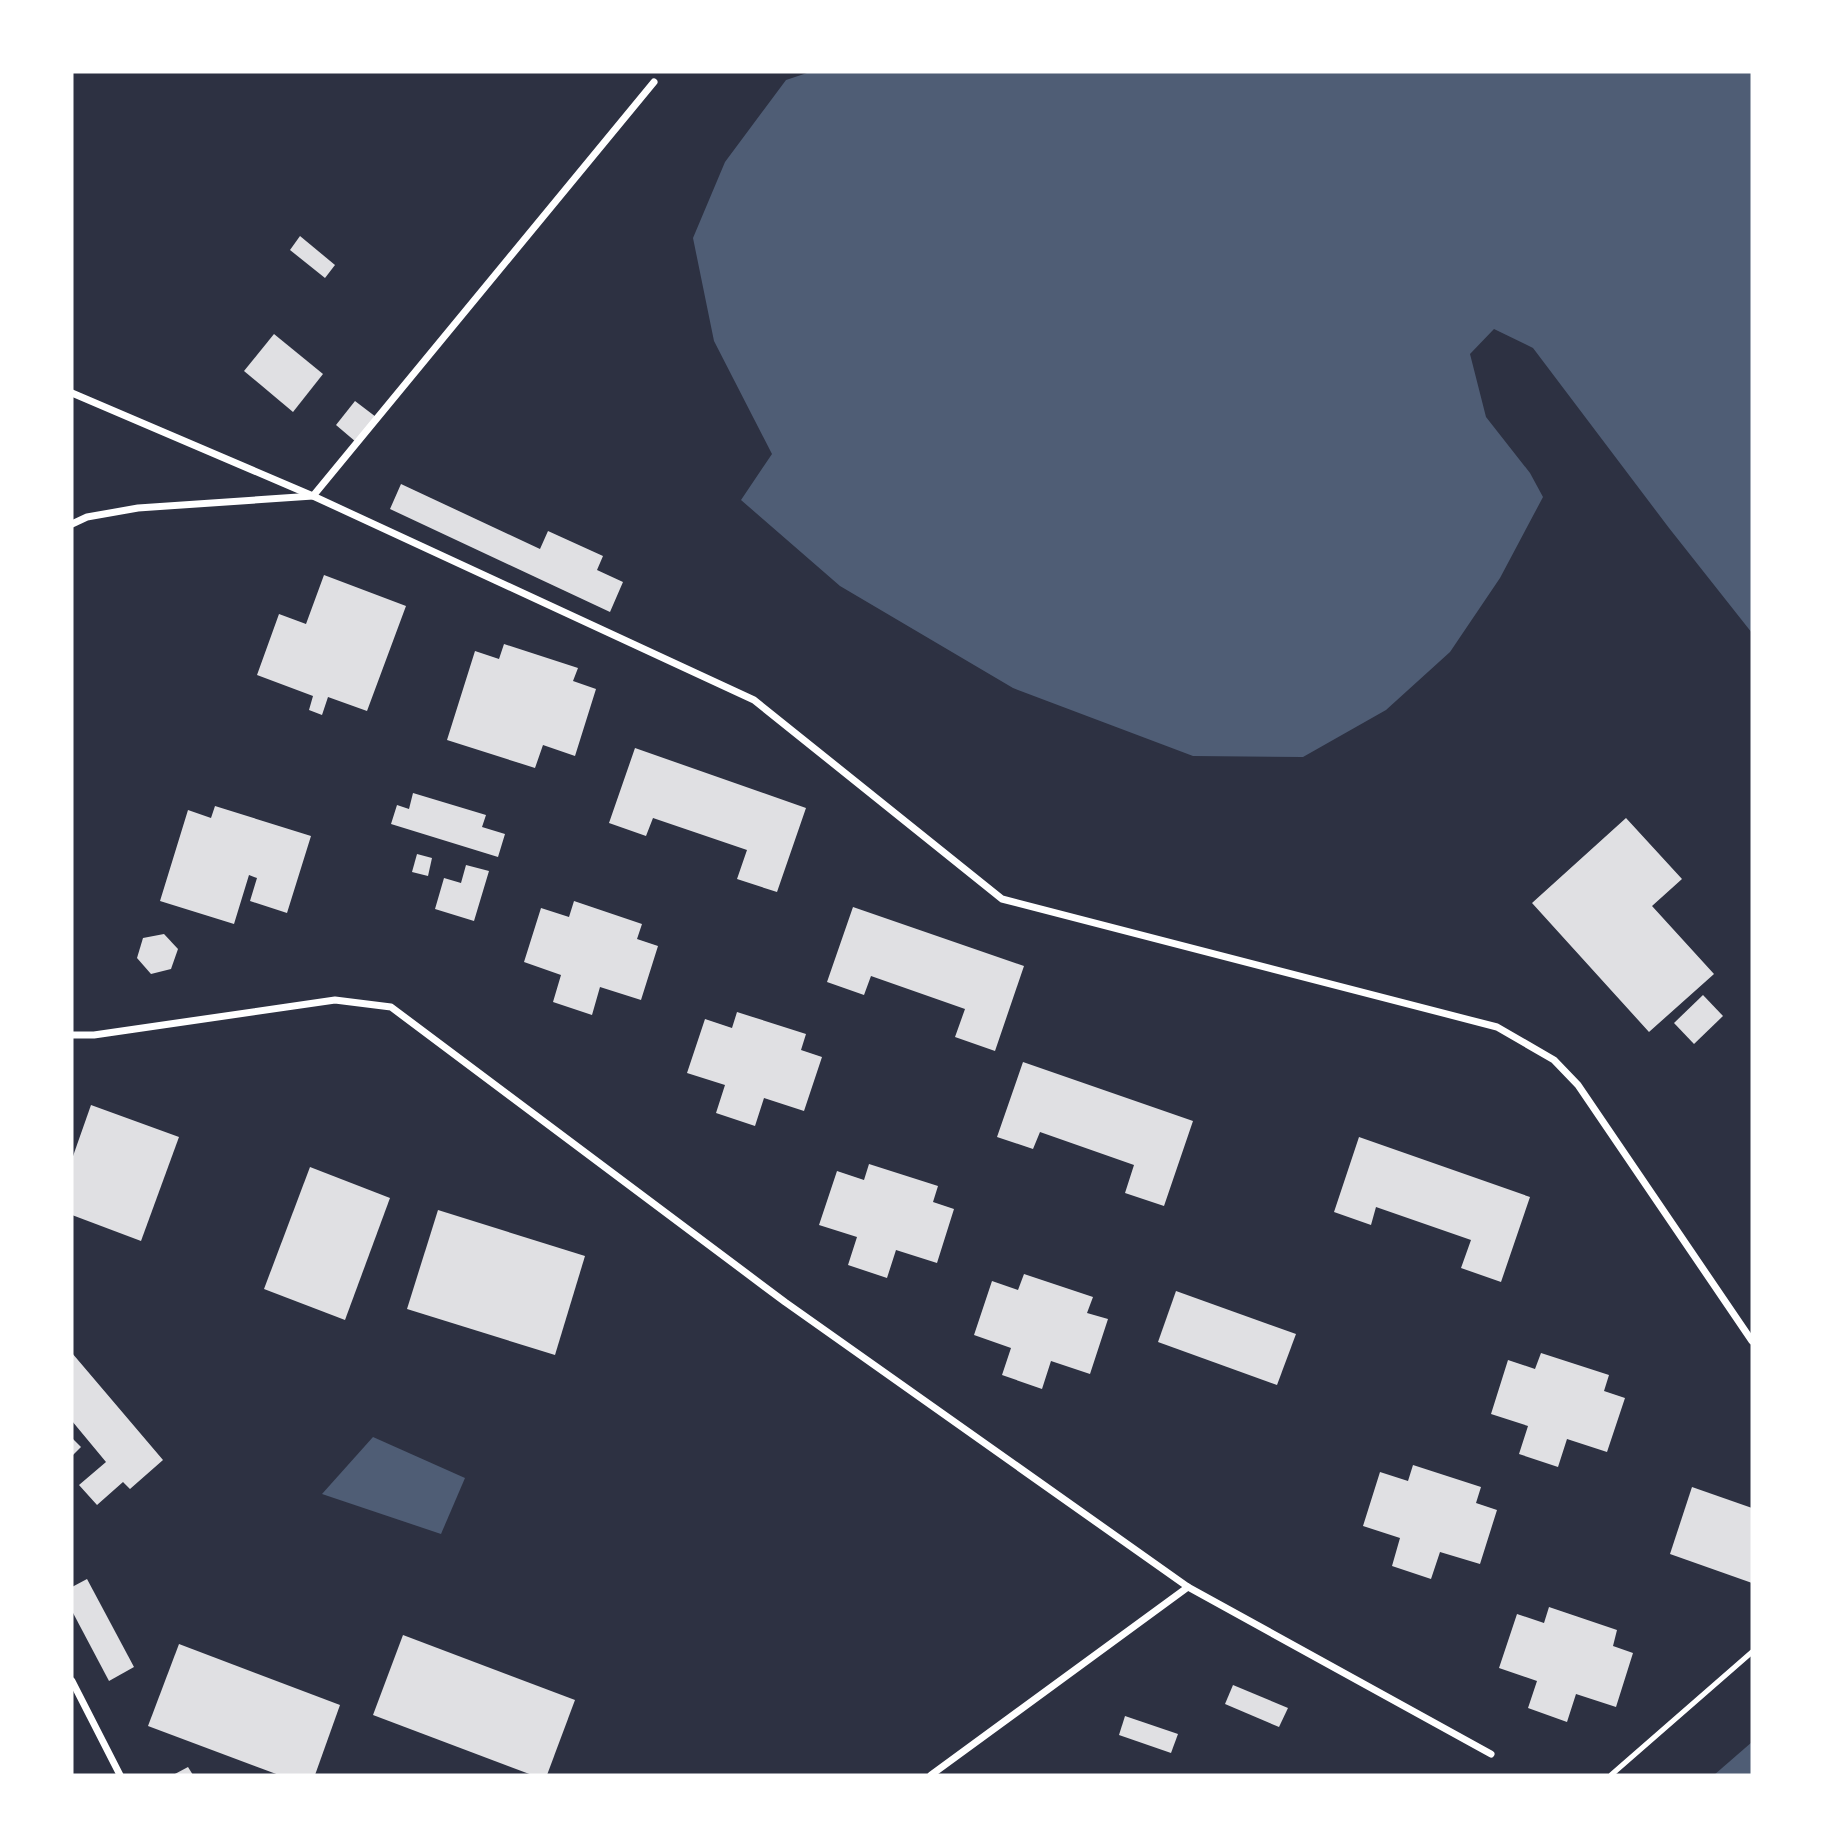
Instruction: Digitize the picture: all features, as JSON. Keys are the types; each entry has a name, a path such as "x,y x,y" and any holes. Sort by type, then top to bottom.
{"street":[{"path":"72,524 87,517 138,508 313,496 654,82"},
{"path":"72,393 313,496 754,700 1003,899 1497,1027 1554,1060 1578,1085 1752,1341"},
{"path":"72,1035 94,1035 335,1000 391,1007 785,1302 1188,1587 1491,1755"},
{"path":"931,1775 1188,1587"},
{"path":"72,1681 120,1775"}],"lane":[{"path":"1611,1775 1752,1652"}],"water":[{"path":"810,72 1752,72 1752,633 1533,348 1494,329 1470,354 1486,417 1530,473 1543,497 1500,578 1450,652 1386,710 1303,757 1193,756 1013,688 840,586 741,500 772,454 714,341 693,238 725,162 786,80"},
{"path":"373,1437 465,1478 441,1534 322,1494"},
{"path":"1752,1742 1752,1775 1714,1775"}],"building":[{"path":"300,236 335,265 325,278 290,250"},
{"path":"274,334 323,374 293,412 244,371"},
{"path":"355,401 376,417 356,442 336,425"},
{"path":"401,484 540,549 548,531 603,556 597,570 623,582 610,612 390,509"},
{"path":"324,575 406,606 367,711 328,697 322,715 309,710 313,696 257,675 279,614 306,624"},
{"path":"504,644 578,668 573,681 596,689 575,756 543,745 535,768 447,740 475,651 499,659"},
{"path":"635,748 806,808 777,892 737,879 747,850 653,818 646,836 609,823"},
{"path":"413,793 486,815 482,827 505,834 498,857 391,824 397,805 409,809"},
{"path":"215,806 311,836 287,913 250,901 257,878 249,875 234,924 160,901 188,810 211,818"},
{"path":"1626,818 1682,879 1652,906 1714,974 1649,1032 1532,903"},
{"path":"417,854 432,858 428,876 412,872"},
{"path":"466,865 489,871 474,921 435,909 444,878 461,883"},
{"path":"574,901 642,924 637,939 658,946 641,1000 600,987 592,1015 553,1002 561,975 524,962 541,908 569,917"},
{"path":"853,907 1024,966 995,1051 955,1037 965,1009 871,976 864,995 827,982"},
{"path":"164,934 178,949 171,969 151,974 137,958 143,938"},
{"path":"1703,995 1723,1016 1694,1044 1674,1023"},
{"path":"737,1012 806,1034 801,1050 822,1057 804,1111 764,1098 755,1126 716,1113 725,1085 687,1073 705,1019 732,1028"},
{"path":"1023,1062 1193,1121 1164,1206 1125,1193 1134,1165 1040,1132 1033,1149 997,1137"},
{"path":"91,1105 179,1137 141,1241 72,1215 72,1159"},
{"path":"1359,1137 1530,1197 1501,1282 1461,1268 1471,1240 1376,1207 1371,1225 1334,1212"},
{"path":"869,1164 938,1186 933,1202 954,1209 937,1263 896,1250 887,1278 848,1265 857,1237 819,1225 837,1171 864,1180"},
{"path":"310,1167 390,1198 345,1320 264,1289"},
{"path":"438,1210 585,1256 555,1355 407,1309"},
{"path":"1024,1274 1093,1297 1087,1313 1108,1319 1090,1374 1051,1361 1042,1389 1002,1375 1011,1348 974,1335 992,1281 1018,1290"},
{"path":"1176,1291 1296,1334 1277,1385 1158,1342"},
{"path":"72,1353 163,1460 130,1489 123,1482 97,1505 79,1485 106,1462 72,1421"},
{"path":"1541,1353 1609,1375 1604,1391 1625,1398 1607,1452 1567,1439 1558,1467 1519,1454 1528,1426 1491,1414 1508,1360 1535,1369"},
{"path":"72,1438 81,1447 72,1456"},
{"path":"1413,1465 1481,1487 1476,1503 1497,1510 1480,1564 1440,1552 1431,1579 1392,1566 1400,1538 1363,1526 1380,1472 1408,1481"},
{"path":"1692,1487 1752,1508 1752,1583 1670,1554"},
{"path":"87,1579 134,1667 109,1681 72,1611 72,1587"},
{"path":"1549,1607 1617,1630 1613,1646 1633,1653 1616,1707 1576,1694 1567,1722 1528,1708 1537,1681 1499,1668 1517,1614 1544,1623"},
{"path":"403,1635 575,1700 547,1775 532,1775 373,1715"},
{"path":"179,1644 340,1705 315,1775 279,1775 148,1726"},
{"path":"1233,1685 1288,1708 1279,1727 1225,1704"},
{"path":"1125,1716 1178,1734 1171,1753 1119,1735"},
{"path":"188,1767 193,1775 173,1775"}]}
